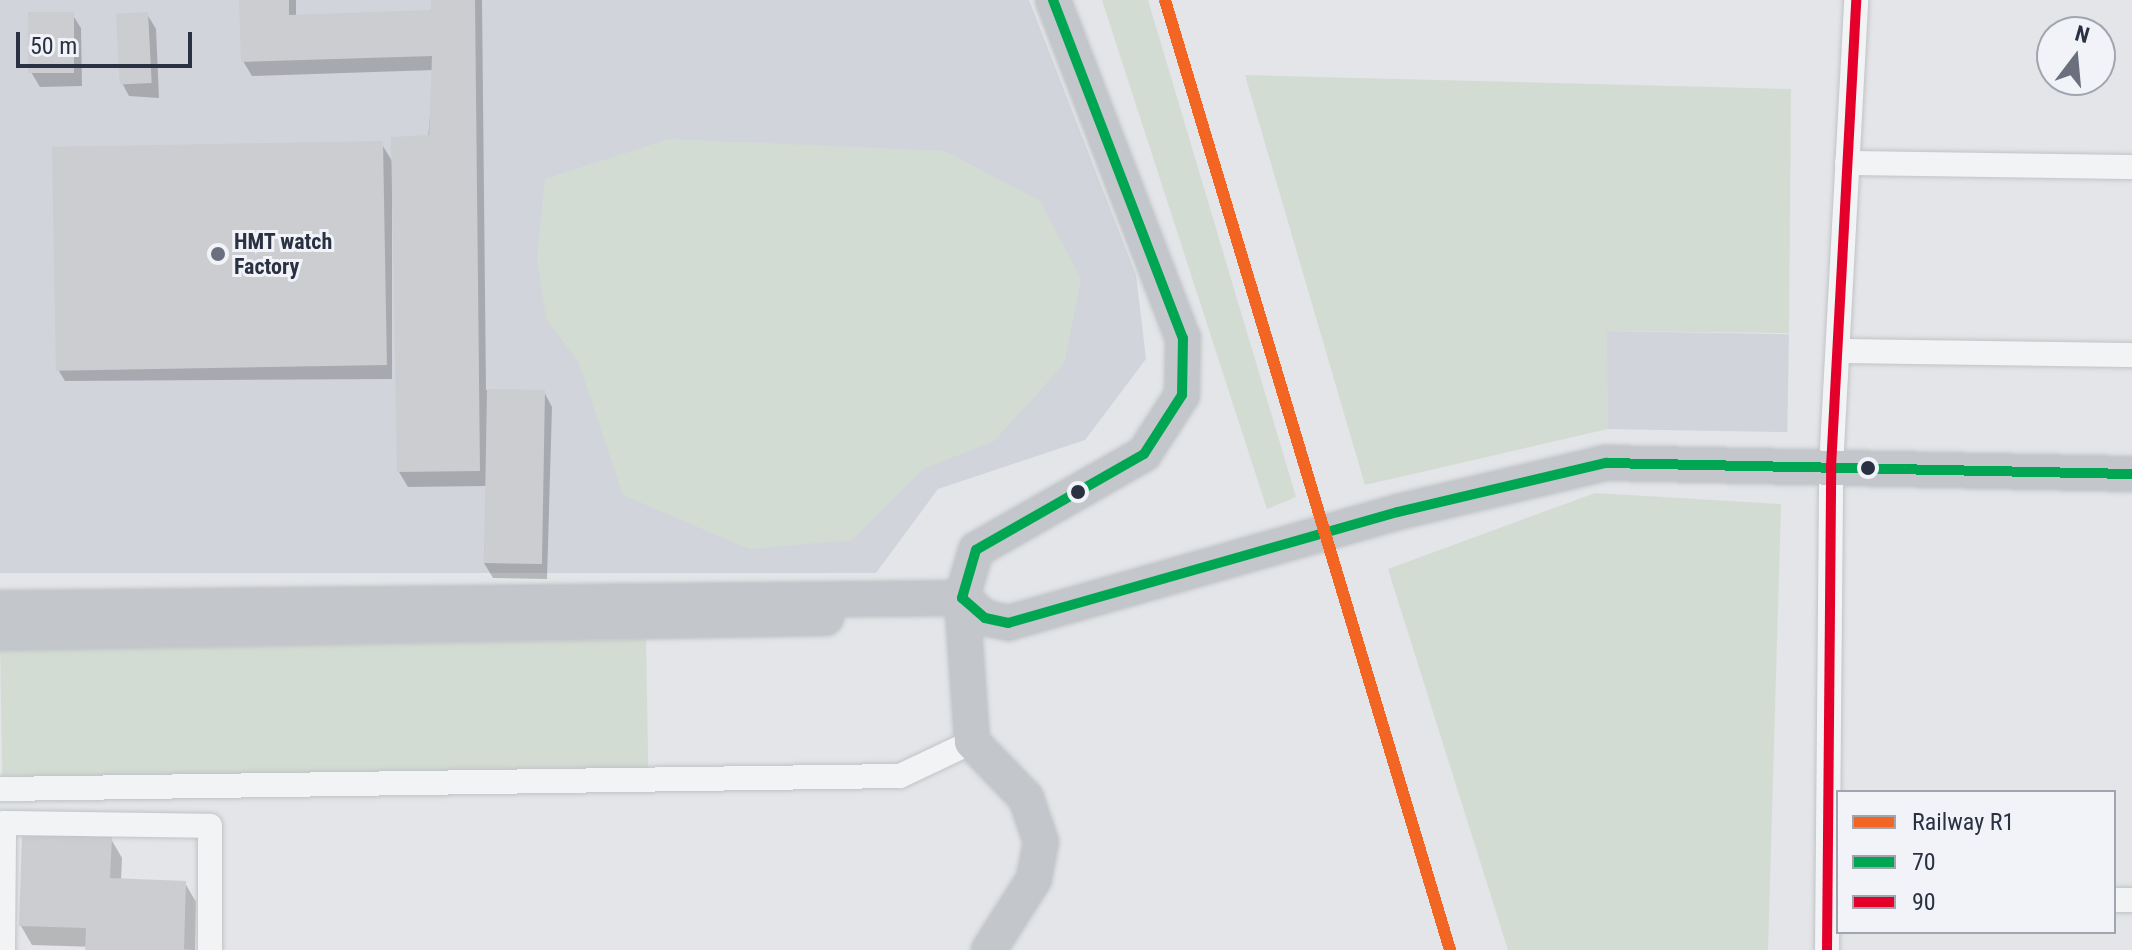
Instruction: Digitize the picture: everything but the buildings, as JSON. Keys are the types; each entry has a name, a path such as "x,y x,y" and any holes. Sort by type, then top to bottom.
{"street":[{"path":"989,950 1034,879 1041,842 1026,798 972,742 962,598 976,550 1144,454 1182,395 1183,338 1053,0"},
{"path":"1827,950 1832,892 1831,467 1856,0"},
{"path":"1847,163 2132,167"},
{"path":"1838,351 2132,355"},
{"path":"0,608 836,596 863,604 962,598 985,618 1008,623 1398,512 1606,463 2132,474"},
{"path":"0,633 729,623 840,617 863,604"},
{"path":"0,789 900,776 972,742"},
{"path":"3,950 4,823 210,826 210,950"}],"shaded area":[{"name":"HMT watch Factory","path":"0,0 1029,0 1136,275 1146,359 1085,440 938,489 876,573 0,573"},
{"path":"1102,0 1148,0 1296,497 1267,509"},
{"path":"1245,75 1791,89 1789,333 1607,331 1608,429 1365,485"},
{"path":"669,139 945,151 1040,201 1081,279 1064,364 994,441 923,469 852,540 749,549 623,495 578,361 546,318 537,258 545,179"},
{"path":"1606,331 1789,334 1787,432 1604,429"},
{"path":"1595,493 1781,504 1768,950 1508,950 1388,569"},
{"path":"646,639 648,772 2,783 0,650"}],"rail line":[{"name":"R1","path":"1165,0 1450,950"}],"transit line":[{"name":"70","path":"1053,0 1183,338 1182,395 1144,454 976,550 962,598 985,618 1008,623 1398,512 1606,463 2132,474"},
{"name":"90","path":"1827,950 1831,467 1856,0"}],"place":[{"name":"HMT watch Factory","path":"218,254"}]}
